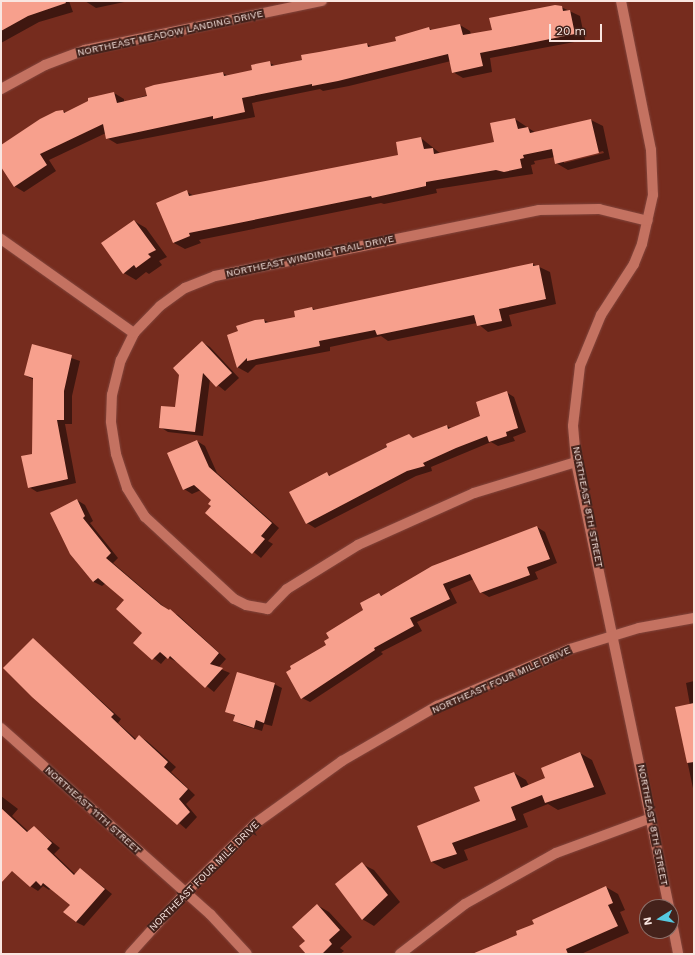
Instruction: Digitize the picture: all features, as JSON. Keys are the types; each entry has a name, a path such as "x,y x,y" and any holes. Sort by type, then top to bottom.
{"street":[{"name":"NORTHEAST MEADOW LANDING DRIVE","path":"1,89 45,64 85,50 322,1"},
{"name":"NORTHEAST 8TH STREET","path":"621,1 651,150 653,195 648,221 634,264 601,316 580,366 573,426 576,462 614,635 667,899"},
{"name":"NORTHEAST WINDING TRAIL DRIVE","path":"576,462 474,493 358,545 287,589 268,609 246,605 226,592 145,517 128,488 116,454 111,421 112,395 121,360 134,333 160,306 185,288 215,276 246,268 539,210 599,209 648,221"},
{"path":"1,239 134,333"},
{"name":"NORTHEAST FOUR MILE DRIVE","path":"130,954 186,892 256,823 342,761 437,706 570,649 614,635 694,618"},
{"name":"NORTHEAST 11TH STREET","path":"1,728 186,892 247,954"},
{"path":"400,954 465,904 556,853 651,818"},
{"path":"675,939 678,954"}],"building":[{"path":"1,1 65,1 66,3 28,16 1,31"},
{"path":"555,5 562,6 563,11 570,10 575,34 480,53 483,66 452,73 448,54 338,81 312,86 312,84 242,98 245,112 213,119 213,116 106,139 103,124 40,154 47,165 14,187 1,167 1,145 40,119 56,111 63,110 64,113 88,101 88,98 114,92 117,103 147,96 145,88 154,85 223,72 224,76 252,70 251,65 270,61 271,66 302,60 301,55 367,43 368,47 396,41 395,37 429,27 430,30 460,24 463,35 492,30 489,18"},
{"path":"515,118 518,129 528,127 530,133 591,119 599,153 555,164 552,149 523,155 524,158 520,159 522,168 504,172 496,170 426,182 426,186 372,198 371,196 189,233 190,236 173,243 156,203 187,190 189,196 398,155 396,142 421,137 424,149 433,148 434,154 494,142 490,123"},
{"path":"134,220 156,250 148,254 151,257 136,268 134,265 123,274 101,243"},
{"path":"533,263 533,266 539,265 546,299 499,309 502,321 477,326 474,315 377,335 375,330 319,341 320,346 247,361 247,358 237,368 227,335 238,331 236,326 255,320 264,319 265,323 295,317 294,311 312,307 313,310"},
{"path":"202,341 232,373 216,387 203,373 195,432 159,428 161,406 175,407 179,375 173,368"},
{"path":"32,344 72,355 64,391 64,420 57,420 68,479 28,488 21,456 32,454 33,378 24,375"},
{"path":"507,391 518,428 506,432 507,436 489,442 487,436 456,448 423,463 425,466 407,471 306,524 289,492 327,472 329,476 387,447 386,444 409,434 413,438 447,425 448,429 480,416 476,402"},
{"path":"197,440 209,467 272,523 261,536 265,539 252,554 205,513 211,506 208,504 211,500 194,485 183,490 167,453"},
{"path":"77,499 85,516 83,518 111,553 106,558 161,605 169,610 170,609 219,653 210,664 223,668 205,688 170,656 168,659 160,652 152,660 133,643 142,633 116,609 124,600 98,578 93,582 70,554 50,513"},
{"path":"537,526 550,559 527,567 530,575 480,593 470,574 443,584 450,599 410,618 414,626 374,648 375,650 301,699 286,672 291,669 290,666 326,645 324,641 329,638 326,633 363,610 360,603 379,593 381,596 432,566"},
{"path":"33,638 114,714 111,717 135,740 139,735 168,762 164,767 188,789 179,799 190,812 177,825 32,697 3,668"},
{"path":"237,672 275,683 264,723 256,720 254,728 233,721 235,715 225,712"},
{"path":"694,703 694,762 687,763 675,707"},
{"path":"580,752 594,787 545,803 542,795 511,807 516,820 452,843 457,854 431,862 417,826 480,801 474,787 514,772 521,788 545,778 541,768"},
{"path":"1,808 27,832 34,826 52,843 47,849 74,875 80,868 105,889 76,922 63,912 70,905 43,883 41,886 36,881 30,887 12,871 1,883"},
{"path":"362,862 388,895 362,920 335,884"},
{"path":"606,886 613,903 608,905 618,926 566,949 568,954 472,954 517,935 516,931 534,924 532,920"},
{"path":"317,904 340,930 329,940 332,944 322,954 306,954 299,946 305,941 292,927"}]}
